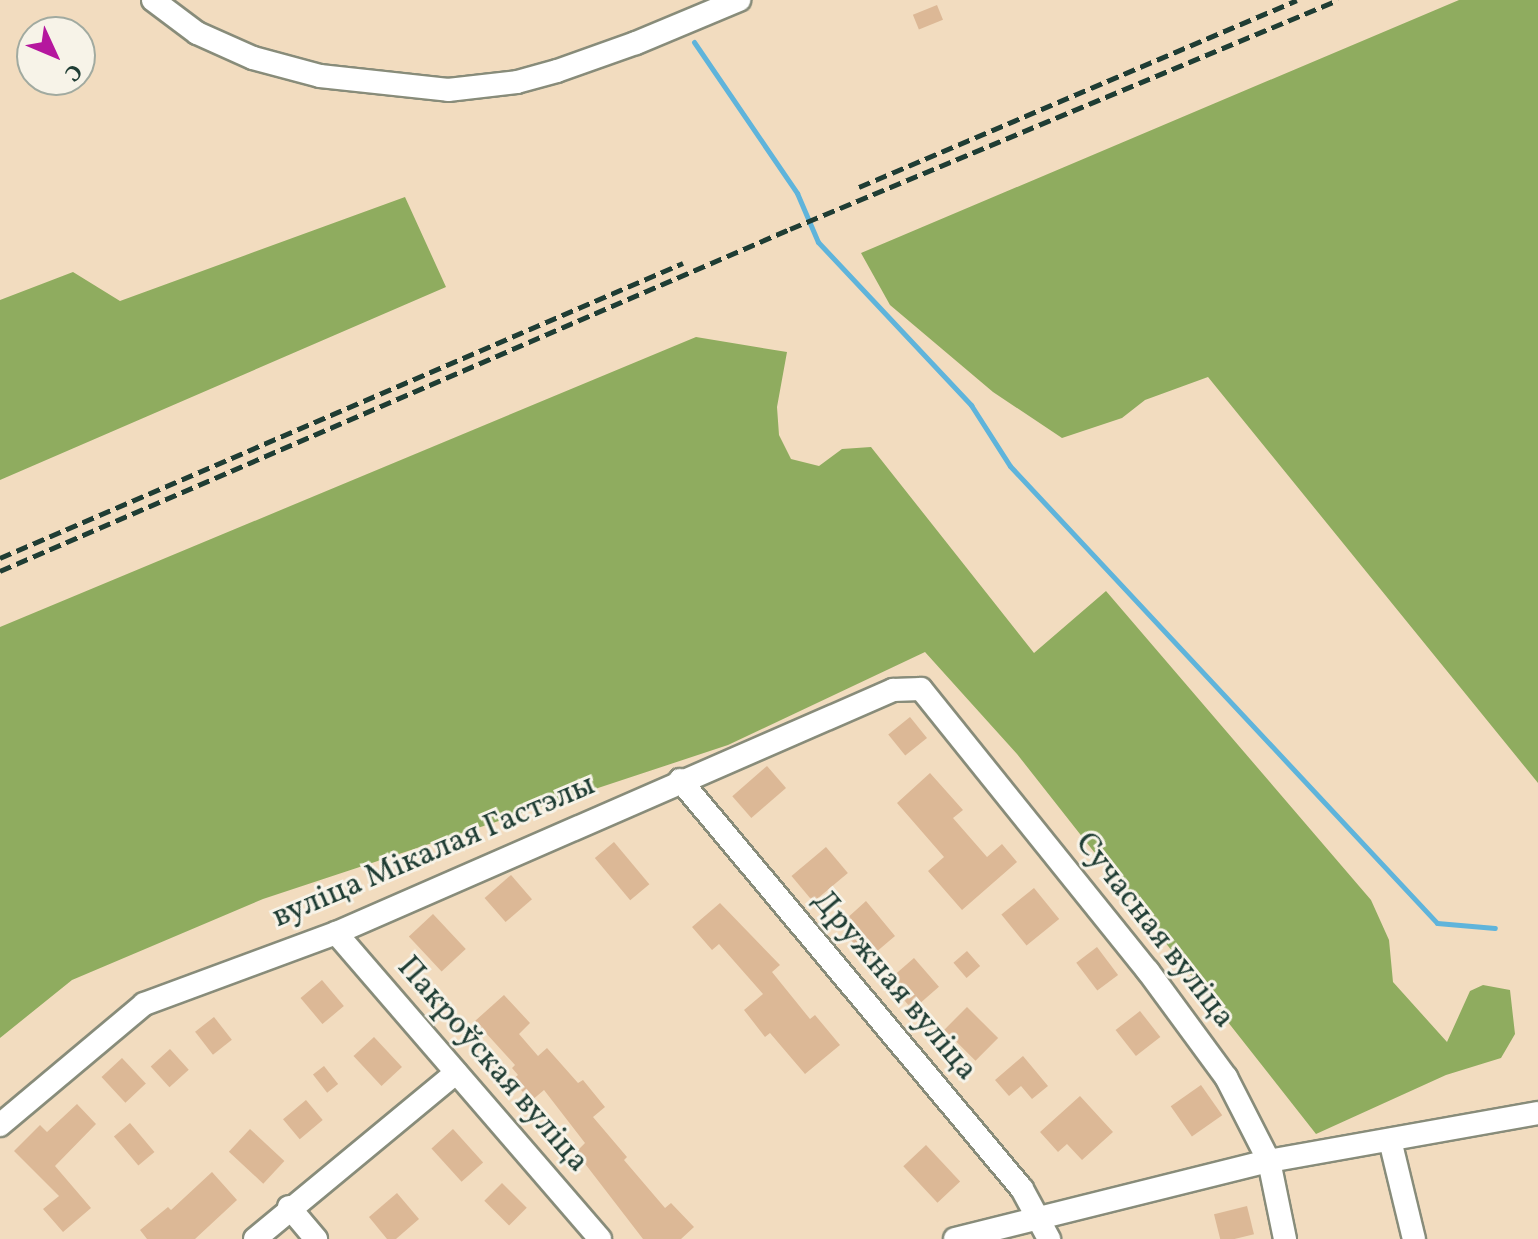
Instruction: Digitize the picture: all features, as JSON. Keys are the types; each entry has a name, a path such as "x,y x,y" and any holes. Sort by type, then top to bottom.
{"street":[{"path":"153,0 197,33 253,58 320,76 448,90 517,82 557,71 636,43 739,0"},
{"name":"вуліца Мікалая Гастэлы","path":"0,1125 144,1004 336,933 680,780 893,690 921,689"},
{"name":"Сучасная вуліца","path":"921,689 1148,971 1218,1065 1269,1161 1285,1239"},
{"name":"Дружная вуліца","path":"680,780 1022,1189 1045,1229"},
{"name":"Пакроўская вуліца","path":"336,933 600,1239"},
{"path":"255,1239 289,1207 456,1073"},
{"path":"955,1239 1045,1229 1269,1161 1538,1113"},
{"path":"1390,1140 1414,1239"},
{"path":"289,1207 316,1239"}],"green space":[{"path":"1459,0 1538,0 1538,783 1208,377 1145,400 1122,418 1062,438 993,392 890,305 861,253"},
{"path":"405,197 446,287 0,480 0,300 73,272 120,301"},
{"path":"696,337 787,352 777,407 779,435 791,459 819,466 842,449 871,447 1034,653 1106,591 1371,900 1389,940 1393,982 1447,1042 1470,991 1483,985 1510,990 1515,1034 1501,1058 1446,1075 1316,1134 1017,754 925,652 728,745 263,899 72,980 0,1038 0,627"}],"building":[{"path":"937,5 943,20 919,30 913,15"},
{"path":"910,717 927,738 905,756 888,735"},
{"path":"767,766 786,788 751,818 732,796"},
{"path":"930,773 963,810 953,818 987,857 1002,844 1017,862 962,910 928,871 944,857 897,803"},
{"path":"614,842 649,884 630,900 595,858"},
{"path":"826,847 848,873 813,902 792,876"},
{"path":"511,875 532,899 506,922 485,898"},
{"path":"1034,888 1059,919 1027,946 1001,914"},
{"path":"866,901 895,936 875,953 871,948 863,955 843,933 851,927 845,920"},
{"path":"720,903 780,965 772,972 810,1019 815,1015 840,1045 805,1074 770,1033 765,1037 744,1010 763,994 719,944 712,950 692,927"},
{"path":"433,914 466,949 442,972 409,937"},
{"path":"1097,947 1118,975 1097,991 1076,963"},
{"path":"967,951 980,966 967,978 953,963"},
{"path":"914,958 939,987 913,1010 888,981"},
{"path":"322,980 344,1006 322,1024 301,998"},
{"path":"504,995 530,1023 519,1034 538,1056 547,1048 578,1083 583,1080 605,1107 593,1117 627,1157 624,1160 665,1208 671,1203 694,1227 681,1239 643,1239 576,1152 585,1143 544,1090 531,1101 512,1080 518,1075 512,1068 515,1065 475,1021"},
{"path":"967,1007 998,1038 975,1061 944,1030"},
{"path":"1140,1011 1160,1037 1136,1056 1116,1030"},
{"path":"214,1017 232,1040 213,1055 195,1032"},
{"path":"374,1037 402,1067 381,1086 354,1056"},
{"path":"170,1049 189,1070 169,1087 151,1066"},
{"path":"1023,1056 1048,1086 1032,1099 1021,1086 1009,1096 995,1080"},
{"path":"122,1058 146,1084 125,1103 102,1077"},
{"path":"324,1066 338,1084 327,1093 313,1075"},
{"path":"1201,1085 1222,1115 1192,1137 1171,1106"},
{"path":"1080,1096 1113,1132 1082,1160 1067,1144 1058,1152 1040,1132"},
{"path":"306,1100 323,1120 300,1139 283,1119"},
{"path":"77,1104 96,1124 55,1166 91,1208 63,1232 43,1209 59,1196 14,1151 40,1125 47,1132"},
{"path":"130,1123 154,1152 138,1166 114,1136"},
{"path":"250,1129 284,1161 263,1184 229,1152"},
{"path":"453,1129 483,1162 462,1182 431,1148"},
{"path":"926,1145 960,1182 937,1203 903,1166"},
{"path":"212,1172 237,1200 195,1239 147,1239 140,1230 168,1207 171,1210"},
{"path":"502,1183 527,1208 509,1225 484,1201"},
{"path":"397,1193 419,1219 396,1239 387,1239 369,1217"},
{"path":"1247,1206 1254,1234 1220,1239 1214,1214"}],"waterway":[{"path":"694,42 797,193 818,242 971,405 1010,466 1437,923 1495,928"}],"railway":[{"path":"859,187 1297,0"},
{"path":"0,571 790,229 1338,0"},
{"path":"0,558 683,263"}]}
